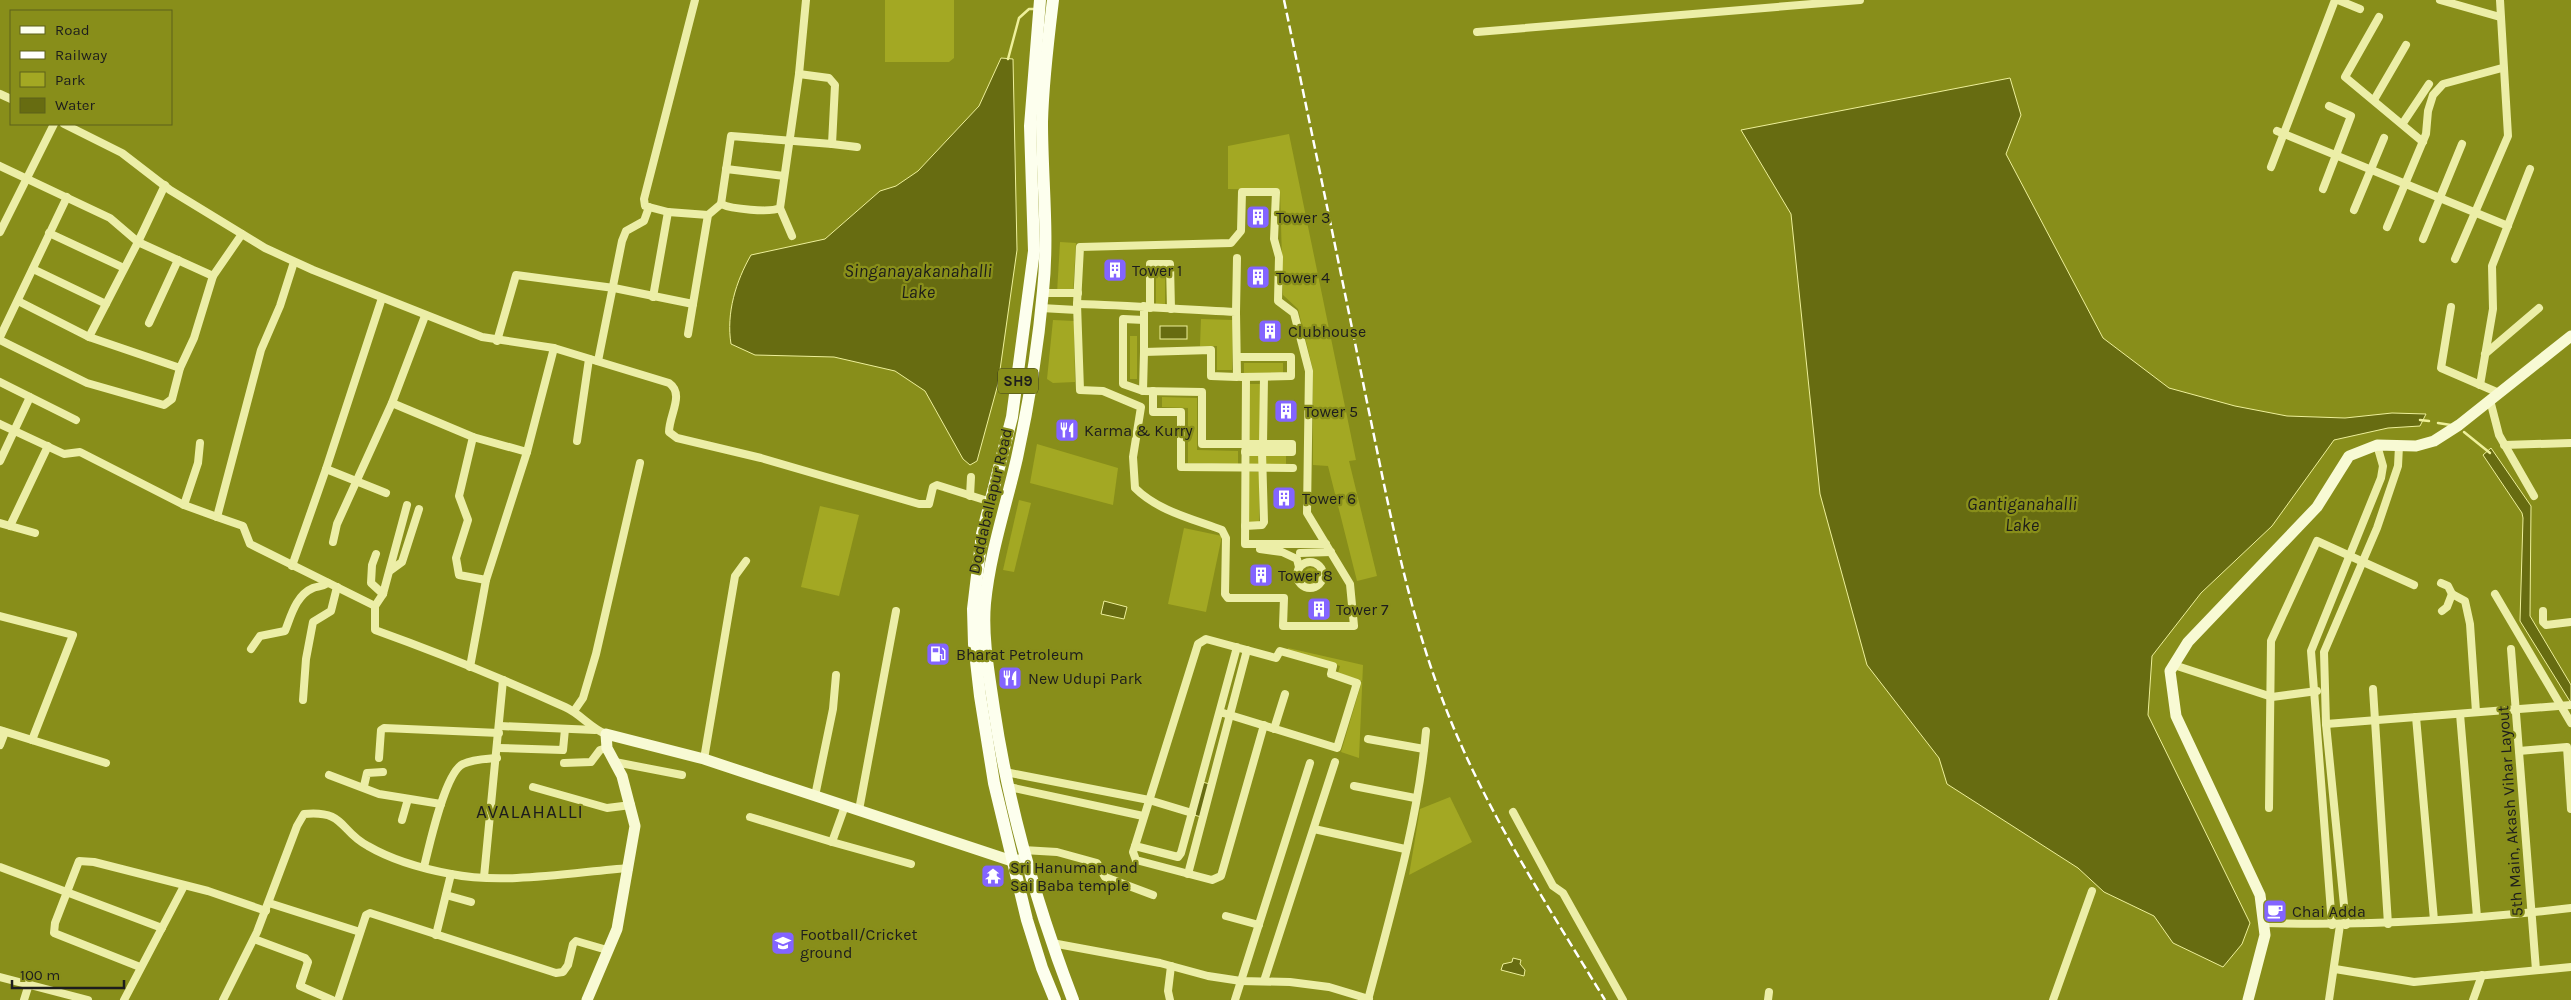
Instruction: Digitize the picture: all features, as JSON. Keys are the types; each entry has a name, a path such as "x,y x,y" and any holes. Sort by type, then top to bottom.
{"main road":[{"name":"Doddaballapur Road","path":"1047,2 1030,126 1034,251 1012,417 977,562 973,609 974,644 986,741 1012,862 1042,968 1055,1000"},
{"name":"Doddaballapur Road","path":"1045,18 1042,124 1046,243 1043,293 1024,425 990,563 985,604 988,670 1005,772 1024,854 1052,943 1073,1000"}],"street":[{"path":"695,0 644,199 645,206 648,207 668,212 708,215"},
{"path":"792,236 780,208 799,74 806,0"},
{"path":"1765,0 1766,9"},
{"path":"1477,32 1858,0"},
{"path":"2271,167 2280,132 2337,0 2360,9"},
{"path":"2440,0 2500,17"},
{"path":"2455,259 2508,136 2502,68 2500,0"},
{"path":"2379,17 2345,77 2403,123 2423,142"},
{"path":"2374,100 2406,45"},
{"path":"2387,227 2423,142 2433,95 2443,84 2502,68"},
{"path":"799,74 829,78 834,84 832,144"},
{"path":"2403,123 2428,84"},
{"path":"2323,189 2351,116 2329,106"},
{"path":"0,232 53,125"},
{"path":"66,125 122,153 165,186 242,234 294,262 425,316 497,341 518,342 554,348 669,383 676,388 678,394 669,422 669,432 687,442 761,458 919,504 929,504 933,487 937,485 991,502"},
{"path":"2280,132 2508,226"},
{"path":"688,334 708,215 721,204 731,136 857,147"},
{"path":"2354,210 2384,138"},
{"path":"2423,239 2462,144"},
{"path":"0,166 110,218 138,242 213,276"},
{"path":"726,170 784,176"},
{"path":"2480,385 2494,309 2492,266 2530,170"},
{"path":"89,338 165,186"},
{"path":"1242,192 1276,192 1274,239 1279,257 1278,301 1294,313 1309,371 1307,513 1350,584 1354,626 1283,626 1284,598 1228,598 1225,594 1226,538 1222,530 1166,508 1143,496 1135,488 1133,457 1141,407 1103,392 1080,390 1077,307 1080,247 1231,243 1241,231 1242,192"},
{"path":"67,197 0,338 87,383 164,405 172,399 180,368 194,338 213,276 242,234"},
{"path":"721,204 727,207 765,210 780,208"},
{"path":"598,361 622,241 626,231 644,221 648,207"},
{"path":"653,297 668,212"},
{"path":"49,232 124,268"},
{"path":"1237,258 1237,357 1241,377 1245,448 1245,544 1248,548 1266,549 1292,556 1297,559 1299,567"},
{"path":"149,323 178,260"},
{"path":"217,517 261,350 280,306 294,262"},
{"path":"1143,391 1144,320 1147,307 1150,264 1170,264 1171,309"},
{"path":"33,269 106,304"},
{"path":"497,341 516,275 614,288 693,304"},
{"path":"1043,293 1078,293"},
{"path":"292,566 382,298"},
{"path":"18,301 89,338 180,368"},
{"path":"1041,308 1147,307 1236,312"},
{"path":"2452,307 2441,368 2480,385 2495,397 2499,436 2534,496"},
{"path":"2485,354 2539,308"},
{"path":"333,542 337,524 392,402 425,316"},
{"path":"1144,320 1122,319 1122,384 1143,391 1202,392 1202,444 1263,448"},
{"path":"2248,1000 2265,935 2260,895 2176,716 2170,671 2188,642 2317,507 2348,456 2377,444 2416,446 2434,441 2495,397 2571,336"},
{"path":"470,667 486,580 527,452 554,348"},
{"path":"1144,352 1211,350 1211,376 1291,376 1290,357 1237,357"},
{"path":"577,441 589,359"},
{"path":"1245,526 1262,524 1264,522 1264,377"},
{"path":"0,382 76,420"},
{"path":"1153,391 1153,412 1181,412 1181,467 1294,468"},
{"path":"0,461 30,397"},
{"path":"392,402 473,438 527,452"},
{"path":"0,424 64,454 80,452 184,506 243,526 250,544 375,606"},
{"path":"473,438 459,496 468,520 456,558 459,575 486,580"},
{"path":"184,506 198,463 200,443"},
{"path":"2504,445 2571,443"},
{"path":"2339,925 2312,692 2311,651 2381,478 2382,466 2377,444"},
{"path":"10,526 48,446"},
{"path":"2330,1000 2339,925 2324,690 2324,652 2363,561 2398,466 2399,446"},
{"path":"574,711 583,698 596,654 640,463"},
{"path":"326,469 386,493"},
{"path":"970,496 971,477"},
{"path":"407,505 391,570 383,594 375,606 375,630 503,680 574,711 595,730"},
{"path":"391,570 402,562 419,509"},
{"path":"0,523 35,533"},
{"path":"2269,808 2272,698 2271,641 2317,541 2351,554 2414,585"},
{"path":"1245,544 1326,544"},
{"path":"1300,553 1331,552"},
{"path":"376,554 372,565 372,583 383,594"},
{"path":"704,759 735,576 746,561"},
{"path":"251,649 260,636 285,631 295,604 313,588 328,583"},
{"path":"2441,583 2448,586 2452,594 2465,601 2470,624 2476,712"},
{"path":"303,700 306,659 313,622 331,612 337,587"},
{"path":"2442,611 2447,607 2452,594"},
{"path":"2495,594 2565,706 2571,723"},
{"path":"859,810 896,611"},
{"path":"2543,612 2543,622 2546,625 2571,622"},
{"path":"0,616 73,635 32,740"},
{"path":"1220,712 1232,715 1264,725 1274,729 1337,748 1357,683 1331,674 1333,666 1280,651 1276,658 1206,639 1198,644 1143,816 1133,852 1136,860 1212,880 1221,876 1264,725"},
{"path":"1135,846 1178,857 1237,647"},
{"name":"5th Main, Akash Vihar Layout","path":"2511,649 2536,970"},
{"path":"1188,874 1232,715 1247,650"},
{"path":"2174,665 2272,698 2324,690"},
{"path":"816,796 833,709 836,675"},
{"path":"484,877 500,730 503,680"},
{"path":"2373,689 2388,924"},
{"path":"1274,729 1285,694"},
{"path":"2326,724 2565,706"},
{"path":"2460,714 2477,917"},
{"path":"2416,717 2434,920"},
{"path":"379,758 380,736 381,730 384,728 595,730 704,759 1012,862 1024,854 1057,852 1097,863 1105,877 1153,895"},
{"path":"498,748 563,750 565,729"},
{"path":"0,745 2,731 106,763"},
{"path":"1052,943 1241,981 1264,981 1329,987 1368,1000 1405,849 1426,731"},
{"path":"587,1000 617,929 635,826 622,776 615,762 609,756 606,734"},
{"path":"1368,739 1424,749"},
{"path":"2519,751 2567,747 2571,809"},
{"path":"564,762 591,762 600,750 607,748"},
{"path":"424,867 441,804 456,770 462,764 497,758"},
{"path":"615,762 682,775"},
{"path":"1235,1000 1310,762"},
{"path":"1264,981 1335,762"},
{"path":"364,786 367,773 383,772"},
{"path":"1005,772 1149,800 1192,812"},
{"path":"329,775 364,786 379,794 441,804"},
{"path":"1354,786 1415,798"},
{"path":"533,787 607,808 631,805"},
{"path":"1009,787 1143,816"},
{"path":"402,820 408,799"},
{"path":"832,842 845,806"},
{"path":"223,1000 254,939 297,826 304,814 318,812 334,816 367,846 424,867 451,874 484,877 533,877 629,868"},
{"path":"1513,812 1553,886 1563,893 1624,1000"},
{"path":"750,817 911,864"},
{"path":"1314,829 1405,849"},
{"path":"140,966 54,933 55,923 79,861 94,862 360,932"},
{"path":"0,867 162,928"},
{"path":"436,935 451,874"},
{"path":"124,1000 140,966 184,886"},
{"path":"2053,1000 2092,891"},
{"path":"446,895 471,902"},
{"path":"2264,923 2388,924 2571,908"},
{"path":"338,1000 366,915 370,913 556,974 563,972 568,965 573,944 576,941 607,950"},
{"path":"1226,916 1259,925"},
{"path":"254,939 305,958 308,962 300,986 332,1000"},
{"path":"1170,1000 1168,991 1171,966"},
{"path":"2335,969 2414,982 2571,967"},
{"path":"2473,1000 2482,975"},
{"path":"0,977 88,1000"},
{"path":"24,1000 29,984"},
{"path":"55,1000 57,992"}],"green space":[{"path":"885,0 954,0 954,58 949,62 885,62"},
{"path":"1289,134 1356,460 1349,461 1377,576 1357,581 1328,466 1313,465 1313,370 1298,309 1283,295 1280,190 1228,189 1228,146"},
{"path":"1060,242 1076,243 1073,293 1057,293"},
{"path":"1156,271 1165,271 1165,304 1156,304"},
{"path":"1201,319 1233,320 1232,370 1217,370 1217,346 1200,346"},
{"path":"1053,320 1074,321 1075,382 1053,383 1047,379"},
{"path":"1130,336 1137,336 1137,379 1130,379"},
{"path":"1244,363 1283,363 1283,373 1244,373"},
{"path":"1249,384 1260,384 1260,440 1249,440"},
{"path":"1162,397 1197,398 1197,450 1238,451 1238,464 1188,463 1188,408 1162,407"},
{"path":"1037,444 1118,468 1113,505 1030,483"},
{"path":"1250,455 1286,455 1286,466 1250,466"},
{"path":"1249,472 1259,472 1259,529 1249,529"},
{"path":"1019,500 1031,503 1014,572 1003,570"},
{"path":"820,506 859,515 839,596 801,587"},
{"path":"1184,528 1222,536 1206,612 1168,604"},
{"path":"1311,568 1317,570 1319,576 1317,582 1311,584 1305,582 1303,576 1305,570"},
{"path":"1288,648 1363,665 1359,758 1341,752 1362,681 1338,673 1340,666 1287,650"},
{"path":"1450,797 1472,842 1409,875 1420,809"}],"water":[{"name":"Singanayakanahalli Lake","path":"1001,58 1013,59 1017,250 998,384 977,461 970,465 963,459 925,391 895,371 834,357 755,355 731,344 730,321 737,286 751,255 825,239 880,191 896,186 918,171 979,106"},
{"name":"Gantiganahalli Lake","path":"2010,78 2021,115 2006,154 2103,338 2169,388 2235,406 2287,416 2345,418 2392,413 2426,414 2420,426 2388,428 2334,440 2272,526 2201,593 2152,656 2148,715 2250,923 2242,944 2223,967 2173,943 2154,916 2104,892 2078,868 1947,784 1939,758 1867,665 1820,494 1791,214 1741,130"},
{"path":"1160,326 1187,326 1187,339 1160,339"},
{"path":"2491,448 2531,506 2530,616 2571,685 2571,703 2520,621 2523,518 2522,513 2483,455"},
{"path":"1104,601 1127,607 1124,619 1101,614"},
{"path":"1202,782 1214,785 1205,818 1194,815"},
{"path":"1513,958 1521,960 1520,964 1525,970 1524,976 1501,970 1503,964 1512,962"}],"waterway":[{"path":"1008,59 1019,18 1029,9 1036,9"},
{"path":"2420,420 2429,421"},
{"path":"2438,423 2451,425"},
{"path":"2464,432 2490,453"}],"railway":[{"path":"1284,0 1399,553 1418,627 1443,701 1459,740 1496,817 1538,891 1605,1000"}],"place":[{"name":"Tower 3","path":"1258,217"},
{"name":"Tower 1","path":"1115,270"},
{"name":"Tower 4","path":"1258,277"},
{"name":"Clubhouse","path":"1270,331"},
{"name":"Tower 5","path":"1286,411"},
{"name":"Karma & Kurry","path":"1067,430"},
{"name":"Tower 6","path":"1284,498"},
{"name":"Tower 8","path":"1261,575"},
{"name":"Tower 7","path":"1319,609"},
{"name":"Bharat Petroleum","path":"938,654"},
{"name":"New Udupi Park","path":"1010,678"},
{"name":"Sri Hanuman and Sai Baba temple","path":"993,876"},
{"name":"Chai Adda","path":"2275,911"},
{"name":"Football/Cricket ground","path":"783,943"}],"district":[{"name":"AVALAHALLI","path":"530,812"}]}
